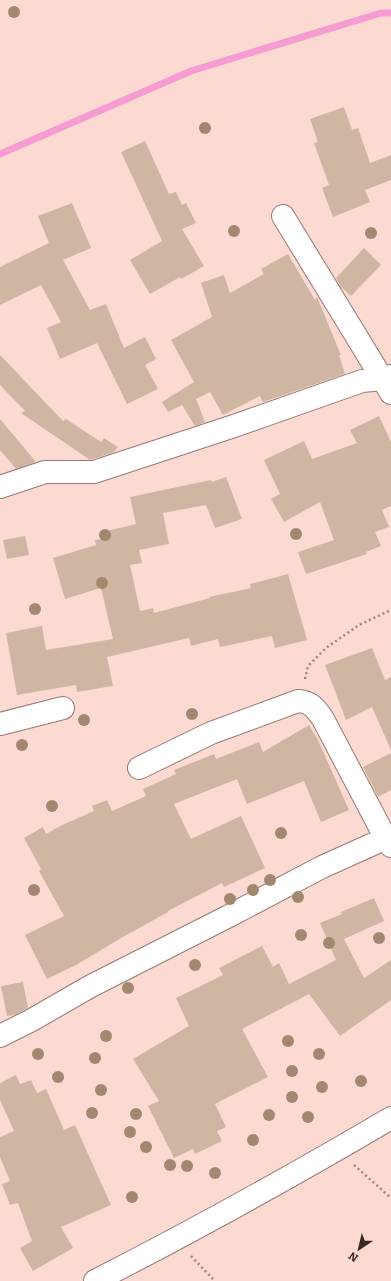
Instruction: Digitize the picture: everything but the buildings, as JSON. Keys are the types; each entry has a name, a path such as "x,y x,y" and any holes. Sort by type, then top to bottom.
{"street":[{"path":"283,216 389,383"},
{"path":"0,486 45,472 94,472 362,381 389,383"},
{"path":"0,1036 92,986 322,867 389,841 323,718 314,707 306,701 298,701 211,733 139,768"},
{"path":"0,724 63,708"},
{"path":"95,1281 175,1240 391,1118"}],"path":[{"path":"298,701 308,666 326,648 359,625 391,610"},
{"path":"338,1149 391,1198"},
{"path":"175,1240 215,1281"}],"waterway":[{"path":"0,154 191,71 381,13 391,13"}]}
